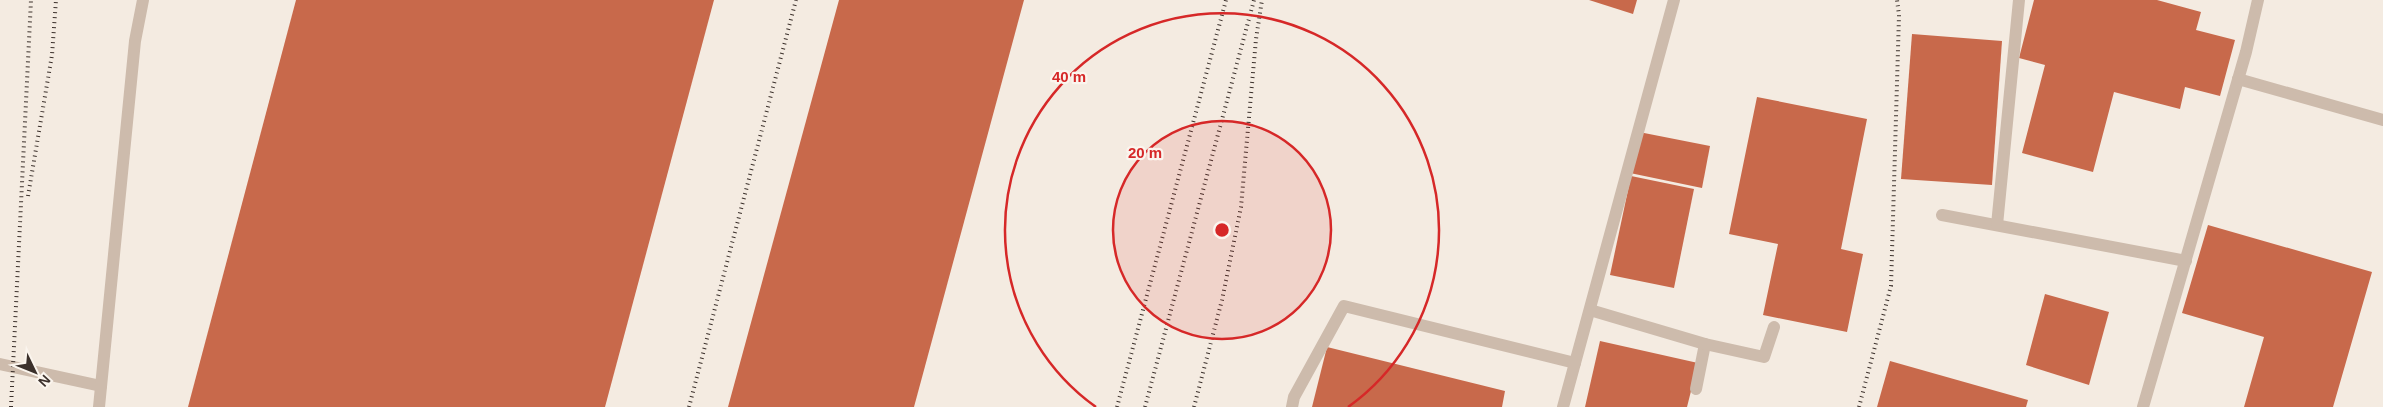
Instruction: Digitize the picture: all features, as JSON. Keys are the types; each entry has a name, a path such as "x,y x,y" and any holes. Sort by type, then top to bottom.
{"lane":[{"path":"99,407 135,41 143,0"},
{"path":"1563,407 1674,0"},
{"path":"1997,225 2019,0"},
{"path":"2143,407 2238,79 2258,0"},
{"path":"2238,79 2383,120"},
{"path":"1942,215 2186,262"},
{"path":"1292,407 1294,397 1344,306 1575,363"},
{"path":"1590,310 1705,344 1764,357 1774,327"},
{"path":"1696,389 1705,344"},
{"path":"0,364 101,386"}],"building":[{"path":"296,0 714,0 605,407 188,407"},
{"path":"839,0 1024,0 914,407 728,407"},
{"path":"1589,0 1637,0 1633,14"},
{"path":"2034,0 2157,0 2201,12 2196,30 2235,40 2220,96 2185,87 2180,109 2114,92 2093,172 2022,153 2045,65 2019,58"},
{"path":"1912,34 2002,41 1992,185 1901,179"},
{"path":"1757,97 1867,119 1841,249 1863,254 1847,332 1763,315 1778,244 1729,234"},
{"path":"1639,132 1710,146 1702,188 1630,173"},
{"path":"1631,176 1694,189 1674,288 1610,275"},
{"path":"2208,225 2372,272 2333,407 2244,407 2264,337 2182,313"},
{"path":"2045,294 2109,312 2089,385 2026,365"},
{"path":"1600,341 1698,363 1687,407 1585,407"},
{"path":"1327,347 1505,391 1502,407 1312,407"},
{"path":"1890,361 2028,400 2026,407 1877,407"}],"railway":[{"path":"11,407 31,0"},
{"path":"28,196 52,55 56,0"},
{"path":"689,407 796,0"},
{"path":"1117,407 1226,0"},
{"path":"1145,407 1254,0"},
{"path":"1194,407 1222,300 1241,207 1256,39 1262,0"},
{"path":"1859,407 1891,286 1899,15 1897,0"}]}
